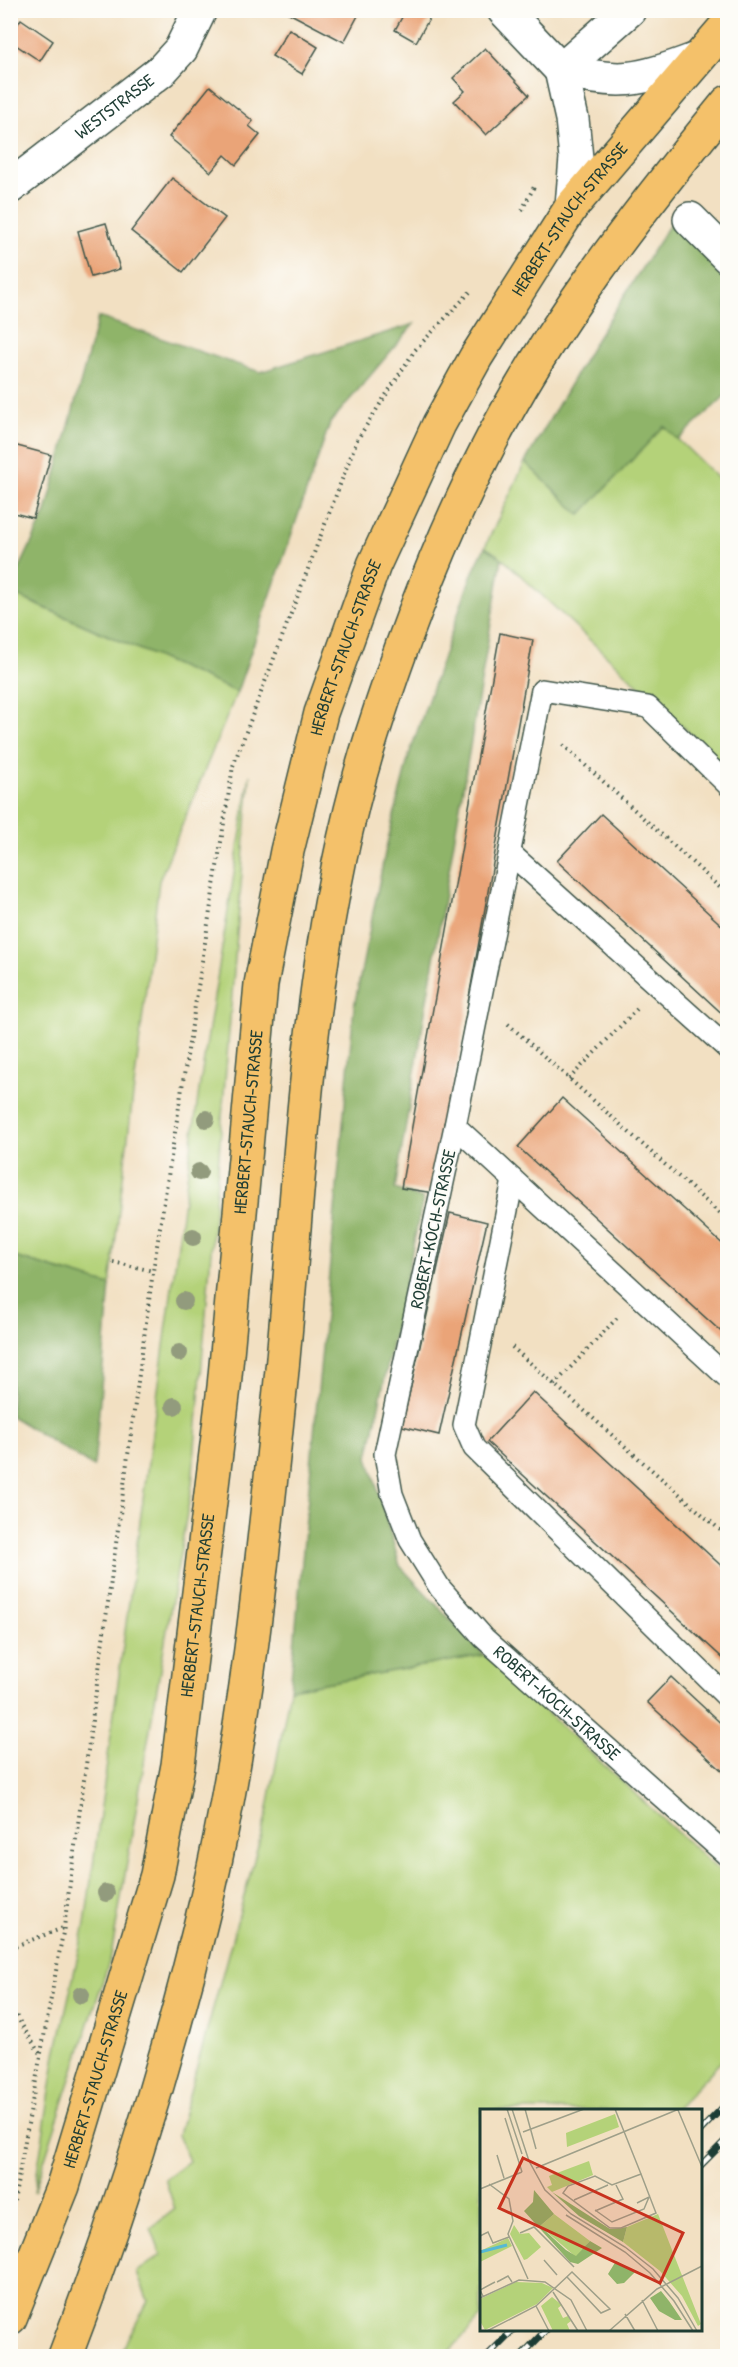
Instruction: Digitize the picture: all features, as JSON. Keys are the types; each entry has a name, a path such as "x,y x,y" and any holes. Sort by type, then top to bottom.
{"main road":[{"name":"HERBERT-STAUCH-STRASSE","path":"10,2318 63,2186 157,1875 178,1765 224,1387 261,984 287,851 321,713 374,565 439,424 521,283 572,206 694,60 728,24"},
{"path":"65,2356 121,2205 166,2056 208,1894 236,1749 259,1584 280,1392 300,1151 330,900 371,740 416,607 483,456 556,330 645,202 728,102"}],"street":[{"name":"WESTSTRASSE","path":"10,187 161,71 182,49 200,10"},
{"path":"504,10 561,70 592,79 620,81 655,75 694,60"},
{"path":"561,70 629,10"},
{"path":"561,70 572,119 576,158 572,206"},
{"path":"690,219 728,257"}],"lane":[{"name":"ROBERT-KOCH-STRASSE","path":"728,785 648,706 542,690 455,1126 385,1454 392,1494 410,1540 440,1587 484,1638 728,1856"},
{"path":"510,853 728,1049"},
{"path":"455,1126 728,1378"},
{"path":"513,1180 464,1425 474,1448 728,1698"}],"path":[{"path":"536,720 728,895"},
{"path":"569,1079 658,986"},
{"path":"480,999 728,1221"},
{"path":"113,1262 153,1271"},
{"path":"554,1385 639,1296"},
{"path":"485,1324 728,1537"},
{"path":"10,1948 64,1927"},
{"path":"10,2006 40,2055"}],"green space":[{"path":"672,221 727,280 727,394 678,440 664,426 580,515 525,462 597,338"},
{"path":"98,317 260,372 414,324 330,423 237,692 11,593 11,587 46,512"},
{"path":"664,426 727,487 727,768 502,558 485,547 525,462 580,515"},
{"path":"485,547 502,558 395,1189 423,1199 368,1457 400,1566 484,1655 290,1689 354,1007 386,848 409,755 471,576"},
{"path":"10,593 237,692 159,881 110,1285 11,1256"},
{"path":"250,775 192,1484 111,1956 34,2192 56,2054 85,1924 199,1090"},
{"path":"11,1256 110,1285 94,1467 11,1416"},
{"path":"484,1655 727,1878 727,2055 676,2109 480,2109 480,2318 445,2356 119,2356 148,2301 137,2272 161,2255 151,2228 175,2209 165,2179 189,2161 178,2135 267,1813 290,1689"}],"building":[{"path":"283,10 361,10 344,42"},
{"path":"406,10 434,10 416,42 395,30"},
{"path":"21,19 53,41 40,61 10,41 10,35"},
{"path":"289,29 318,47 302,74 272,56"},
{"path":"485,48 529,95 486,135 454,101 465,91 453,78"},
{"path":"210,86 253,121 249,126 260,135 236,165 225,155 211,172 169,137"},
{"path":"172,178 225,218 183,272 131,231"},
{"path":"106,223 120,269 91,277 78,231"},
{"path":"10,444 51,455 33,518 10,512"},
{"path":"500,633 533,640 434,1193 401,1188"},
{"path":"601,814 728,931 728,1019 557,861"},
{"path":"562,1098 728,1249 728,1338 518,1147"},
{"path":"450,1213 487,1222 439,1435 402,1426"},
{"path":"533,1392 728,1572 728,1663 487,1442"},
{"path":"671,1677 728,1730 728,1776 647,1702"}],"railway":[{"path":"702,2129 728,2102"},
{"path":"702,2164 728,2138"},
{"path":"487,2356 512,2331"},
{"path":"521,2356 545,2331"}]}
